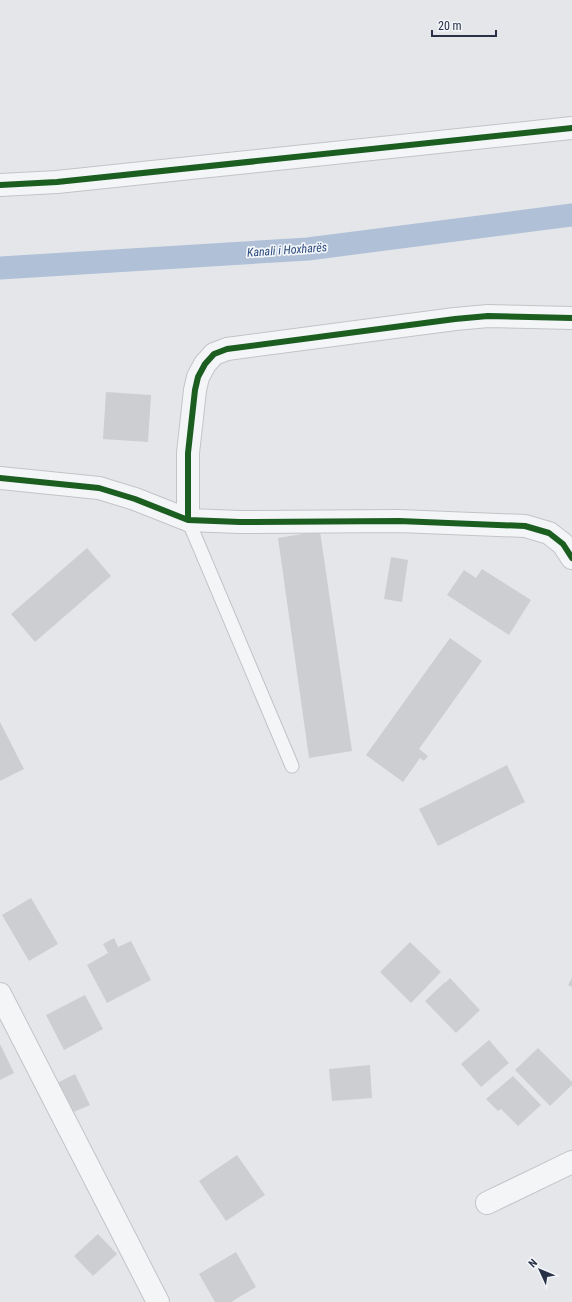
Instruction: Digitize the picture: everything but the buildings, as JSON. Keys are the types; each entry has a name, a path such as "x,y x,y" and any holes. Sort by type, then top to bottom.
{"street":[{"path":"0,185 57,182 572,128"},
{"path":"188,520 188,453 195,390 198,378 205,364 214,354 227,349 455,319 488,316 572,318"},
{"path":"0,478 99,488 135,499 188,520 240,522 399,521 525,526 549,533 562,544 572,558"},
{"path":"0,994 158,1302"},
{"path":"487,1203 572,1162"}],"lane":[{"path":"188,520 292,766"}],"waterway":[{"name":"Kanali i Hoxharës","path":"0,268 308,249 572,215"}],"cycle path":[{"path":"0,185 57,182 572,128"},
{"path":"188,520 188,453 195,390 198,377 205,364 214,354 227,349 455,319 488,316 572,318"},
{"path":"0,478 99,488 135,499 188,520 240,522 399,521 525,526 549,533 563,544 572,558"}]}
